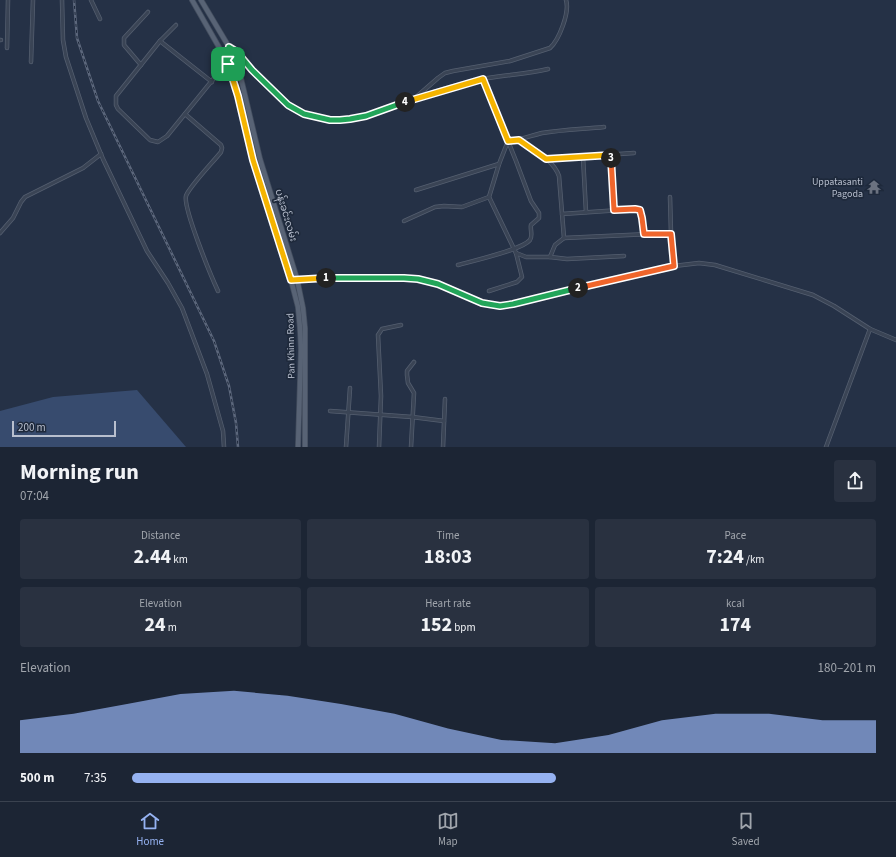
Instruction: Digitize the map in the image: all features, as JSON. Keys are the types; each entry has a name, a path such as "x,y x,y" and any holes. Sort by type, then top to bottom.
{"main road":[{"name":"Pan Khinn Road","path":"192,0 228,64 238,96 253,160 294,279 298,307 301,350 298,447"},
{"name":"ပန်းခင်းလမ်း","path":"201,0 229,47 234,59 243,88 260,159 303,308 305,328 305,447"}],"street":[{"path":"7,48 8,0"},
{"path":"31,62 33,0"},
{"path":"62,0 63,40 66,57 86,118 101,154 150,256 182,308 207,374 223,431 224,447"},
{"path":"91,0 100,19"},
{"path":"414,99 445,73 510,61 550,48 555,43 566,13 568,6 566,0"},
{"path":"142,65 124,45 124,38 148,12"},
{"path":"176,25 160,41 116,96 115,101 118,109 150,140 158,142 167,136 219,72 234,59"},
{"path":"160,41 212,82"},
{"path":"229,47 237,52 252,70 288,105 304,114 330,120 350,119 366,116 414,99 483,79 548,69"},
{"path":"458,264 514,249 530,240 531,225 539,218 483,79"},
{"path":"185,114 221,145 222,148 221,152 188,192 186,201 200,248 218,291"},
{"path":"508,141 519,140 540,134 604,127"},
{"path":"519,140 546,159 556,170 558,176 564,238"},
{"path":"489,290 517,282 522,277 514,249 489,197 498,164 508,141"},
{"path":"546,159 634,153"},
{"path":"0,233 13,218 19,204 25,196 77,170 101,154"},
{"path":"611,155 614,210"},
{"path":"583,157 586,212"},
{"path":"416,190 498,164"},
{"path":"670,196 674,266"},
{"path":"404,221 435,207 462,207 489,197"},
{"path":"562,214 614,210 640,210 644,234"},
{"path":"550,257 555,245 564,238 671,234"},
{"path":"516,254 526,258 550,257 567,259 624,256"},
{"path":"294,279 418,279 438,284 482,303 500,306 674,266 691,263 707,264 806,292 828,302 870,329 896,340"},
{"path":"379,447 381,414 378,335 382,328 401,325"},
{"path":"826,447 870,329"},
{"path":"411,447 414,394 408,383 407,371 414,362"},
{"path":"346,447 350,388"},
{"path":"443,447 445,399"},
{"path":"330,411 381,414 444,421"}],"water":[{"path":"137,390 186,447 0,447 0,411 53,397"}],"railway":[{"path":"74,0 77,38 98,101 214,341 229,386 236,423 238,447"}],"place":[{"name":"Uppatasanti Pagoda","path":"874,187"}],"route":[{"path":"229,47 237,52 252,70 288,105 304,114 330,120 350,119 366,116 414,99 483,79 508,141 519,140 546,159 611,155 614,210 640,210 644,234 671,234 674,266 500,306 488,305 455,290 429,281 418,279 315,278 291,280 253,160 238,96 228,64 234,59 229,47"}]}
